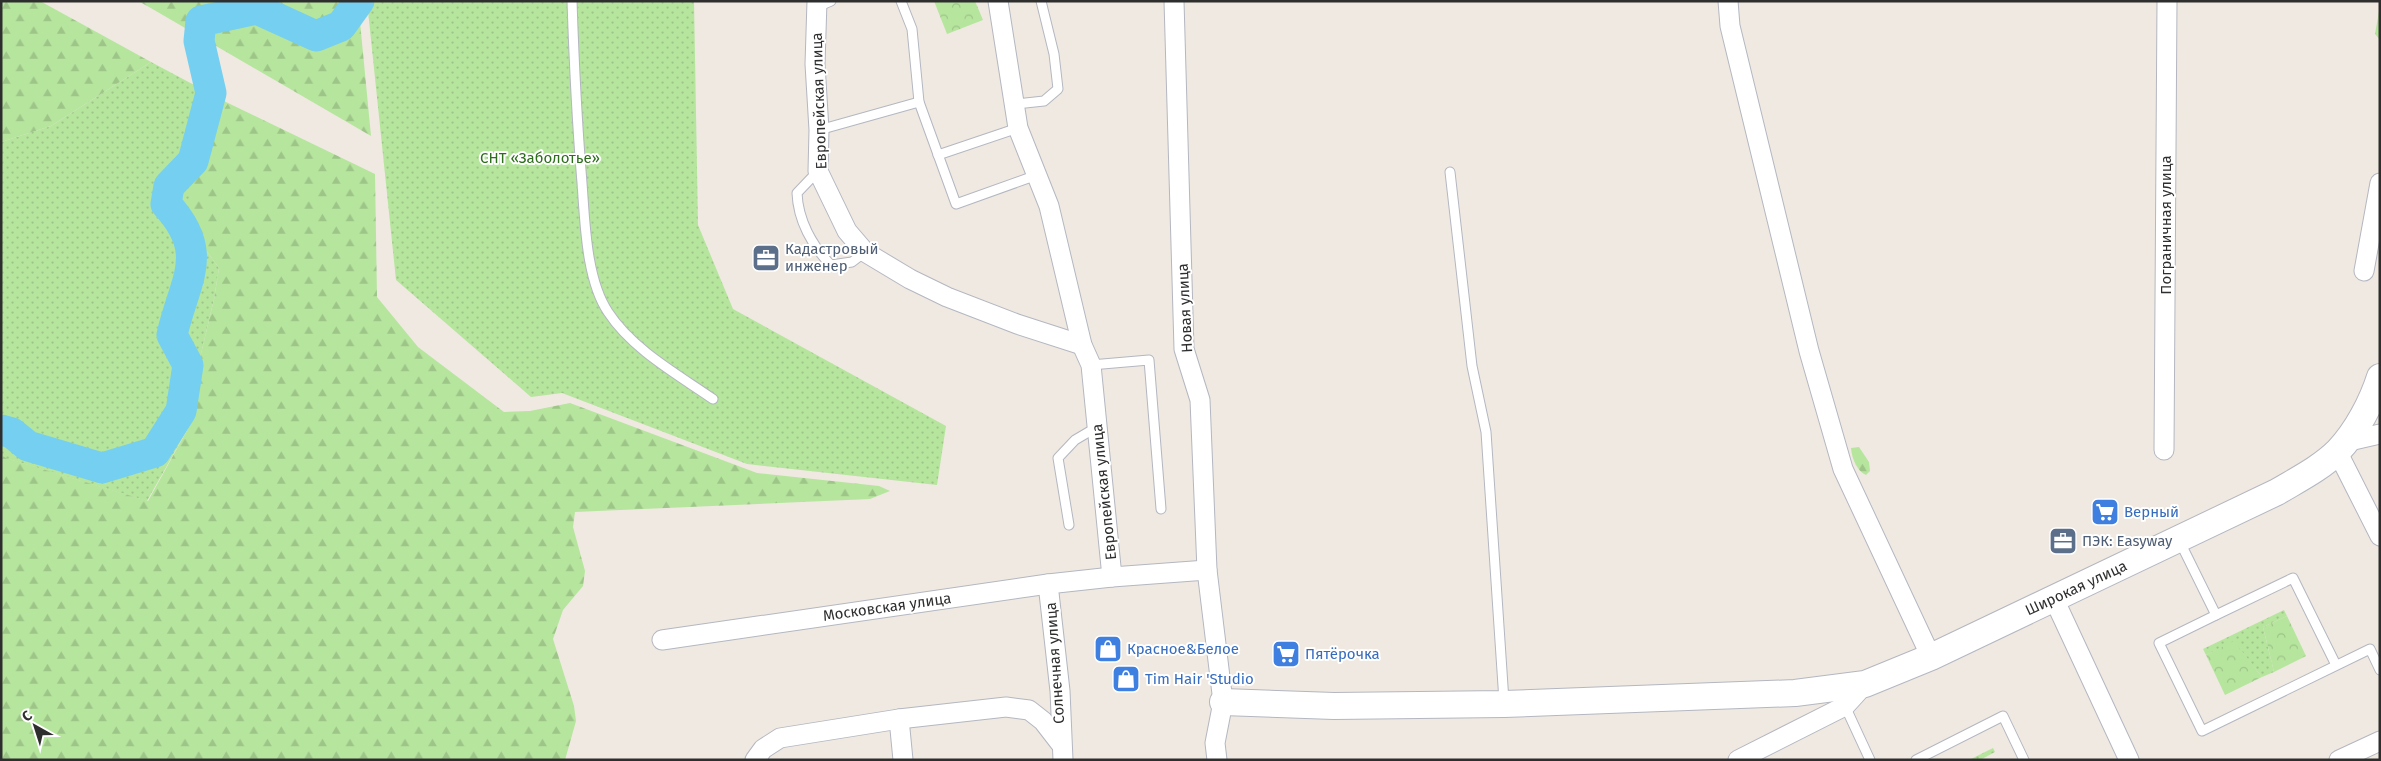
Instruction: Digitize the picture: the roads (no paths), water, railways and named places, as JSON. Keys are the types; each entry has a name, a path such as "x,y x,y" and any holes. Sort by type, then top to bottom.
{"street":[{"name":"Европейская улица","path":"998,1 1016,104 1018,128 1049,206 1082,345 1091,364 1112,578 1207,570"},
{"name":"Новая улица","path":"1174,1 1184,350 1200,400 1207,570 1223,702 1215,743 1216,760"},
{"path":"1728,1 1730,26 1770,198 1809,351 1843,468 1931,657"},
{"name":"Пограничная улица","path":"2164,450 2167,1"},
{"name":"Европейская улица","path":"822,3 815,64 819,130 818,172 847,231 865,252 910,279 947,297 1017,324 1082,345"},
{"path":"2364,271 2380,183"},
{"name":"Широкая улица","path":"1223,702 1334,706 1504,704 1795,693 1866,684 1931,657 2054,599 2277,492 2314,470 2341,446 2373,397 2380,377"},
{"path":"2380,434 2341,446 2380,536"},
{"name":"Московская улица","path":"662,640 1048,584 1112,578"},
{"name":"Солнечная улица","path":"1048,584 1060,691 1061,751"},
{"path":"2054,599 2129,760"},
{"path":"1738,760 1845,706 1866,684"},
{"name":"Солнечная улица","path":"755,760 763,749 780,738 899,719 1006,707 1029,710 1043,720 1061,751"},
{"path":"899,719 903,760"},
{"path":"2339,760 2378,745"}],"lane":[{"path":"572,1 575,98 585,221 598,292 607,312 621,329 643,349 713,399"},
{"path":"901,1 912,29 919,102 956,204 1037,175"},
{"path":"1016,104 1044,102 1058,89 1054,54 1041,1"},
{"path":"819,130 919,102"},
{"path":"938,155 1018,128"},
{"path":"818,172 797,192 797,210 818,252 831,265 852,262 865,252"},
{"path":"1450,172 1472,366 1486,432 1504,704"},
{"path":"1091,364 1149,360 1161,509"},
{"path":"1069,525 1058,458 1075,440 1097,426"},
{"path":"2179,539 2216,615"},
{"path":"2336,666 2293,578 2159,643 2202,731 2336,666 2370,649 2380,670"},
{"path":"1845,706 1870,760"},
{"path":"1916,760 2003,716 2024,760"}],"waterway":[{"path":"1,430 12,433 28,446 102,468 155,452 181,411 188,365 172,335 188,283 191,253 188,238 180,222 166,204 169,186 193,161 211,93 199,41 201,21 257,9 316,36 341,26 359,1"}],"place":[{"name":"Кадастровый инженер","path":"766,258"},
{"name":"Верный","path":"2105,512"},
{"name":"ПЭК: Easyway","path":"2063,541"},
{"name":"Красное&Белое","path":"1108,649"},
{"name":"Пятёрочка","path":"1286,654"},
{"name":"Tim Hair 'Studio","path":"1126,679"}],"park label":[{"name":"СНТ «Заболотье»","path":"540,158"}]}
